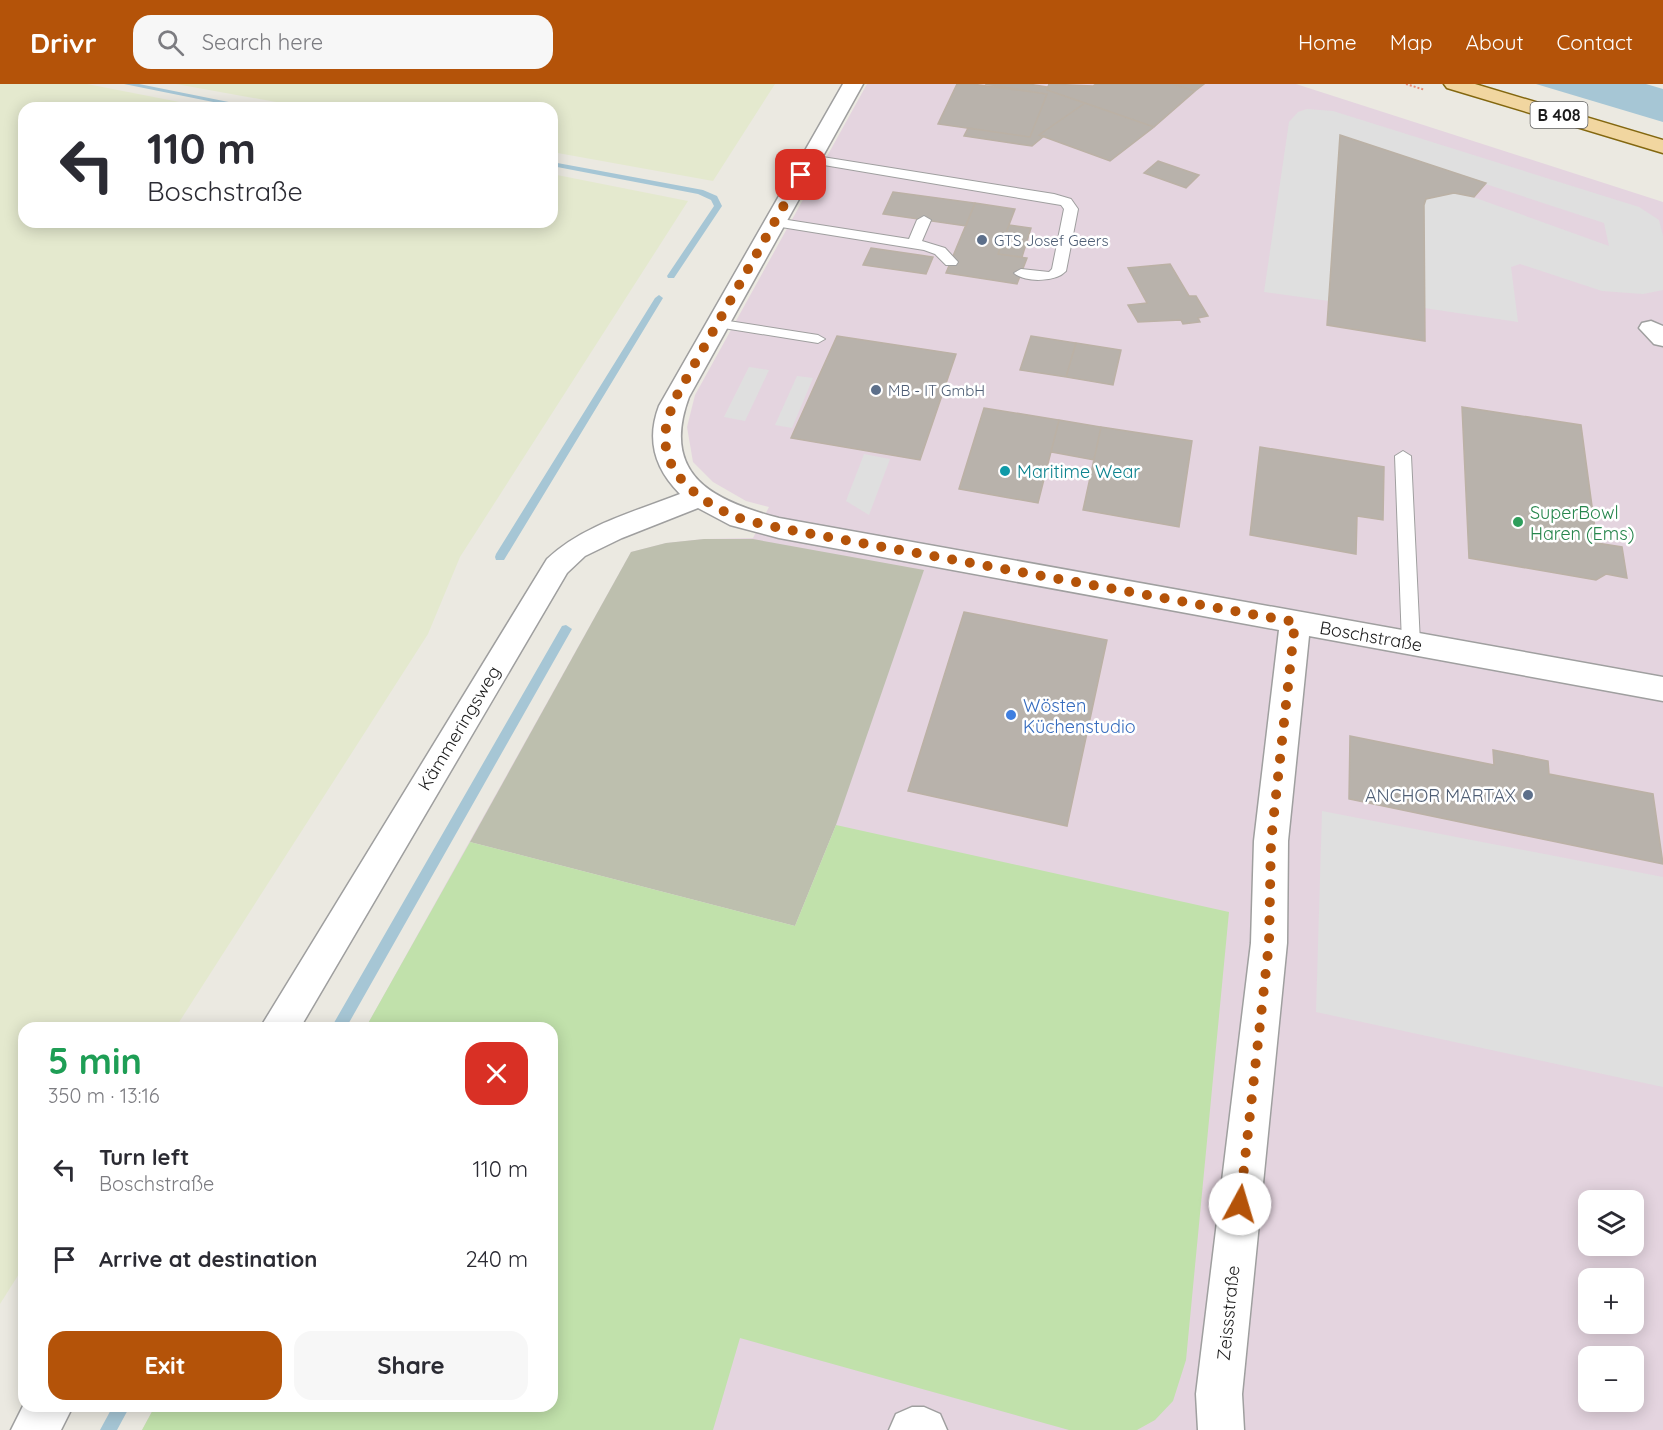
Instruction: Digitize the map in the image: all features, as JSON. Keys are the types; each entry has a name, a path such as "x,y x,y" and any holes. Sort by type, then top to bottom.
{"main road":[{"name":"B 408","path":"1454,84 1663,147"}],"street":[{"name":"Boschstraße","path":"853,84 676,397 666,424 666,447 675,474 700,497 735,516 779,528 1663,689"},
{"name":"Kämmeringsweg","path":"283,1022 557,566 575,549 612,531 700,497"},
{"name":"Zeissstraße","path":"1221,1430 1219,1394 1269,943 1271,841 1295,622"},
{"path":"34,1430 46,1412"},
{"path":"912,1430 924,1430"}],"lane":[{"path":"810,159 1054,198 1066,202 1071,209 1059,271 1052,276 1021,273"},
{"path":"934,198 940,181"},
{"path":"914,244 924,220"},
{"path":"775,222 914,244 940,251 951,262"},
{"path":"716,323 818,339"},
{"path":"1403,456 1411,643"}],"shaded area":[{"path":"0,84 87,84 179,102 18,102 18,228 558,228 558,175 688,201 460,557 428,634 179,1022 18,1022 18,1276 0,1304"},
{"path":"176,84 775,84 713,181 558,153 558,102 276,102"},
{"path":"867,84 1296,84 1663,202 1663,1430 142,1430 152,1412 558,1412 558,1022 369,1022 631,552 666,543 704,539 753,538 769,507 746,501 713,482 693,462 687,427 695,395"},
{"path":"1307,109 1333,111 1639,207 1659,220 1663,236 1663,290 1643,294 1602,291 1520,264 1511,267 1518,322 1424,308 1424,205 1426,199 1454,193 1473,197 1609,246 1604,223 1340,136 1329,301 1264,292 1289,122 1298,112"},
{"path":"749,367 769,370 745,421 724,417"},
{"path":"797,376 813,378 792,428 775,425"},
{"path":"864,454 890,459 869,515 846,501"},
{"path":"704,539 753,539 924,570 836,825 795,926 470,842 631,552 666,543"},
{"path":"1322,811 1663,877 1663,1087 1316,1012"}],"green space":[{"path":"836,825 1229,912 1186,1360 1173,1401 1155,1420 1137,1430 1069,1430 740,1338 713,1430 142,1430 152,1412 558,1412 558,1022 369,1022 470,842 795,926"}],"water":[{"path":"1536,84 1646,84 1663,89 1663,122"}],"building":[{"path":"957,84 1047,94 1030,137 938,124"},
{"path":"985,84 1028,84 1048,87 1047,90 1085,103 1039,135 1044,136 1032,146 964,136 968,128 1030,137 1047,94"},
{"path":"1049,84 1093,86 1096,84 1172,84 1195,91 1154,127 1047,90"},
{"path":"1172,84 1204,84 1195,91"},
{"path":"1085,103 1154,127 1110,161 1039,135"},
{"path":"1340,135 1486,183 1474,197 1454,193 1426,199 1424,205 1425,341 1327,325"},
{"path":"1158,161 1199,175 1186,188 1144,173"},
{"path":"893,192 975,203 966,226 883,214"},
{"name":"GTS Josef Geers","path":"975,203 1015,209 998,254 1027,258 1017,284 946,273"},
{"path":"1009,225 1031,228 1022,257 998,254"},
{"path":"871,248 933,257 926,274 863,265"},
{"path":"1170,264 1189,296 1196,296 1208,316 1198,318 1200,322 1183,324 1181,320 1138,322 1128,305 1147,303 1128,268"},
{"path":"837,336 956,354 920,460 791,438"},
{"path":"1031,336 1076,343 1066,377 1020,370"},
{"path":"1076,343 1121,350 1113,385 1066,377"},
{"path":"1462,407 1581,425 1597,543 1622,547 1627,578 1606,574 1596,580 1469,558"},
{"name":"Maritime Wear","path":"984,408 1059,420 1038,503 959,489"},
{"path":"1059,420 1101,427 1094,460 1051,452"},
{"path":"1101,427 1192,441 1179,527 1083,510"},
{"path":"1260,447 1384,467 1383,520 1357,516 1356,554 1250,535"},
{"name":"Wösten Küchenstudio","path":"964,612 1107,640 1067,826 908,791"},
{"path":"1350,736 1494,765 1493,750 1548,761 1549,774 1653,794 1663,864 1349,799"}],"waterway":[{"path":"128,84 223,102"},
{"path":"558,165 700,192 714,198 718,206 671,276"},
{"path":"500,557 659,298"},
{"path":"341,1022 566,629"},
{"path":"108,1430 118,1412"}],"place":[{"name":"GTS Josef Geers","path":"982,240"},
{"name":"MB - IT GmbH","path":"876,390"},
{"name":"Maritime Wear","path":"1005,471"},
{"name":"SuperBowl Haren (Ems)","path":"1518,522"},
{"name":"Wösten Küchenstudio","path":"1011,715"},
{"name":"ANCHOR MARTAX","path":"1528,795"}],"route":[{"path":"801,175 716,323 676,397 666,424 666,447 675,474 700,497 735,516 779,528 1295,622 1271,841 1269,943 1240,1204"}]}
